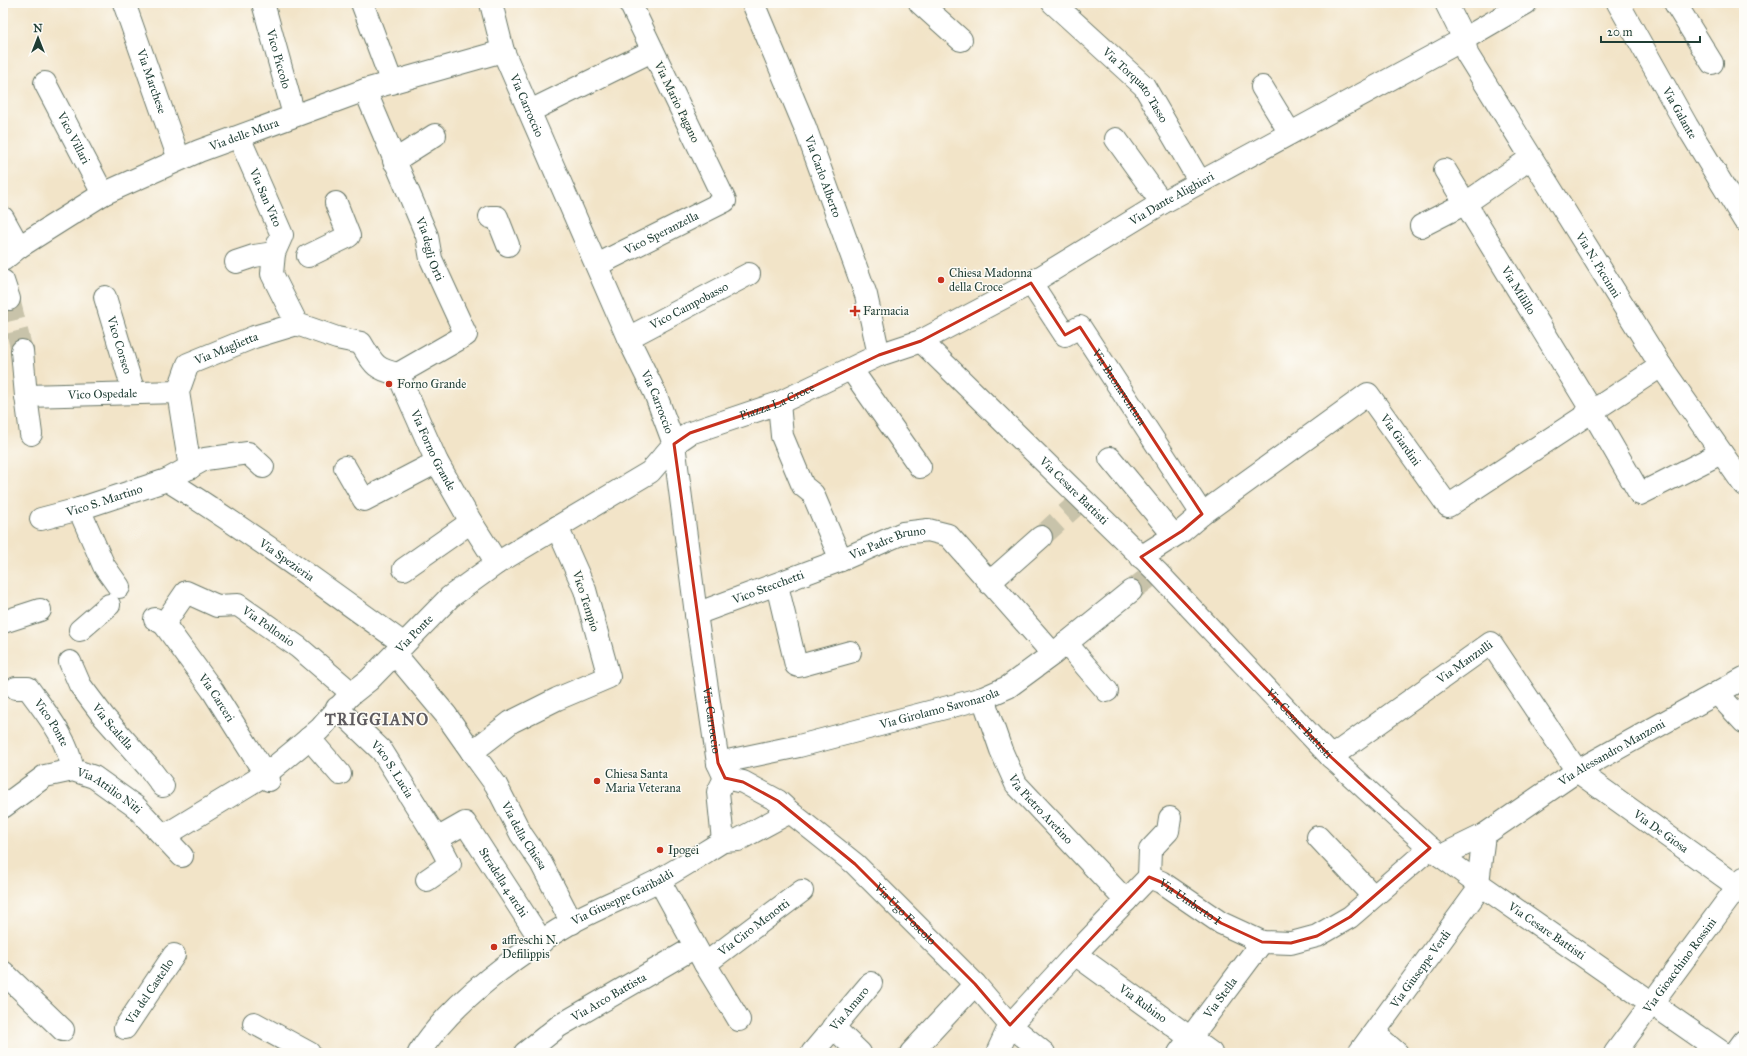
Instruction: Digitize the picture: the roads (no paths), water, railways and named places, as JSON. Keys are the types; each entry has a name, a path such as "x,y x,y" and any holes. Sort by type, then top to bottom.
{"street":[{"name":"Via Marchese","path":"124,3 179,159"},
{"name":"Vico Piccolo","path":"263,3 294,115"},
{"path":"362,3 392,83"},
{"name":"Via Carroccio","path":"491,3 503,51 628,338 655,393 674,444 696,614 721,771 718,792 723,841"},
{"name":"Via Mario Pagano","path":"630,3 725,201"},
{"path":"920,3 961,40"},
{"name":"Via Torquato Tasso","path":"1053,3 1144,86 1200,182"},
{"name":"Via N. Piccinni","path":"1446,3 1464,39 1467,54 1661,366 1744,485"},
{"name":"Via Dante Alighieri","path":"879,355 921,341 1030,283 1162,203 1464,39 1526,3"},
{"name":"Via Galante","path":"1618,3 1686,126 1744,220"},
{"path":"1675,3 1712,63"},
{"name":"Via Carlo Alberto","path":"756,4 806,127 866,295 879,355"},
{"name":"Via delle Mura","path":"11,254 103,194 179,159 294,115 365,90 503,51"},
{"path":"530,111 652,51"},
{"name":"Vico Villari","path":"45,83 103,194"},
{"path":"1262,87 1290,133"},
{"name":"Via degli Orti","path":"365,90 427,236 431,259 466,335 398,374"},
{"path":"394,161 435,134"},
{"name":"Via San Vito","path":"239,137 282,235 274,253 272,274 297,324"},
{"path":"1116,139 1162,203"},
{"path":"1421,226 1466,203 1532,158"},
{"name":"Via Milillo","path":"1445,170 1592,411 1640,494 1721,453"},
{"name":"Vico Speranzella","path":"597,265 725,201"},
{"path":"308,256 349,236 336,203"},
{"path":"490,217 497,217 508,245"},
{"path":"3,218 11,254"},
{"path":"236,262 254,256 274,253"},
{"name":"Vico Campobasso","path":"628,338 749,274"},
{"name":"Via Buonaventura","path":"1030,283 1065,335 1080,327 1202,514"},
{"name":"Vico Corseo","path":"105,297 134,393"},
{"path":"297,324 337,338 361,343 375,366 384,371 398,374"},
{"name":"Via Maglietta","path":"190,468 178,392 188,364 254,337 297,324"},
{"name":"Via Cesare Battisti","path":"921,341 1078,501 1141,557 1153,575 1331,757 1435,852 1722,1053"},
{"path":"22,351 31,434"},
{"name":"Piazza La Croce","path":"674,444 690,433 779,403 879,355"},
{"name":"Via Giardini","path":"1141,557 1179,534 1202,514 1368,394 1448,506 1661,366"},
{"path":"851,369 920,467"},
{"name":"Via Forno Grande","path":"398,374 437,462 497,564"},
{"name":"Vico Ospedale","path":"26,396 178,392"},
{"name":"Via Padre Bruno","path":"779,403 782,436 802,486 812,494 841,560 903,533 928,530 948,535 989,583 1107,691"},
{"name":"Via Ponte","path":"164,836 267,777 320,729 343,701 370,680 450,597 497,564 650,472 674,444"},
{"name":"Vico S. Martino","path":"41,519 79,509 167,480 205,459 248,453 263,467"},
{"path":"1110,458 1171,532"},
{"path":"345,467 364,500 437,462"},
{"name":"Via Spezieria","path":"167,480 213,509 284,558 399,649"},
{"path":"79,509 104,566 114,596 80,630"},
{"path":"404,569 471,522"},
{"name":"Vico Tempio","path":"472,752 511,722 557,699 609,677 585,590 557,527"},
{"path":"989,583 1041,537"},
{"name":"Vico Stecchetti","path":"696,614 841,560"},
{"path":"777,585 796,665 799,666 850,652"},
{"name":"Via Girolamo Savonarola","path":"721,771 799,746 983,698 1008,687 1060,649 1131,591"},
{"name":"Via Pollonio","path":"160,621 186,592 217,606 238,605 298,647 347,689 343,701"},
{"path":"3,622 40,610"},
{"name":"Via Carceri","path":"160,621 213,691 267,777"},
{"name":"Via Manzulli","path":"1331,757 1492,643 1577,771"},
{"name":"Via della Chiesa","path":"399,649 496,785 521,834 541,862 572,922"},
{"name":"Via Scalella","path":"70,662 80,685 104,717 163,786"},
{"name":"Via Alessandro Manzoni","path":"1435,852 1484,835 1577,771 1744,678"},
{"name":"Vico Ponte","path":"16,688 28,688 59,732 69,752 73,770"},
{"path":"1717,694 1744,722"},
{"name":"Via Pietro Aretino","path":"983,698 1001,750 1016,784 1126,900"},
{"name":"Vico S. Lucia","path":"343,701 382,751 437,839 450,864 427,880"},
{"path":"309,738 340,774"},
{"name":"Via Attilio Niti","path":"3,807 45,776 73,770 94,777 136,807 182,856"},
{"path":"721,771 778,801 790,812 738,840 723,841"},
{"name":"Via De Giosa","path":"1577,771 1742,885"},
{"name":"Via Ugo Foscolo","path":"790,812 855,864 975,984 1010,1025 1044,1053"},
{"path":"1149,877 1150,850 1168,831 1170,818"},
{"name":"Stradella 4 archi","path":"437,839 465,823 542,942"},
{"path":"1479,884 1484,835"},
{"path":"1318,837 1373,896"},
{"name":"Via Giuseppe Garibaldi","path":"419,1053 429,1036 455,1007 512,962 572,922 659,880 723,841"},
{"name":"Via Umberto I","path":"997,1053 1010,1025 1075,954 1149,877 1161,882 1221,923 1262,942 1291,944 1317,936 1350,917 1373,896 1435,852"},
{"path":"659,880 700,956 739,1020"},
{"name":"Via Giuseppe Verdi","path":"1359,1053 1479,884"},
{"name":"Via Gioacchino Rossini","path":"1615,1053 1742,885"},
{"name":"Via Ciro Menotti","path":"700,956 802,891"},
{"name":"Via Stella","path":"1184,1045 1262,942"},
{"name":"Via Rubino","path":"1075,954 1184,1045 1212,1053"},
{"name":"Via del Castello","path":"125,1028 174,955"},
{"name":"Via Arco Battista","path":"525,1053 559,1026 700,956"},
{"path":"3,972 63,1030"},
{"name":"Via Amaro","path":"812,1053 871,983"},
{"path":"911,1053 975,984"},
{"path":"254,1023 309,1053"},
{"path":"833,1027 860,1053"},
{"path":"1374,1033 1397,1053"},
{"path":"1735,1053 1744,1041"}],"tunnel":[{"path":"9,299 22,351"},
{"path":"1041,537 1076,505"},
{"path":"1131,591 1148,578"}],"place":[{"name":"Chiesa Madonna della Croce","path":"941,280"},
{"name":"Farmacia","path":"855,311"},
{"name":"Forno Grande","path":"389,384"},
{"name":"Chiesa Santa Maria Veterana","path":"597,781"},
{"name":"Ipogei","path":"660,850"},
{"name":"affreschi N. Defilippis","path":"494,947"}],"district":[{"name":"TRIGGIANO","path":"377,719"}]}
